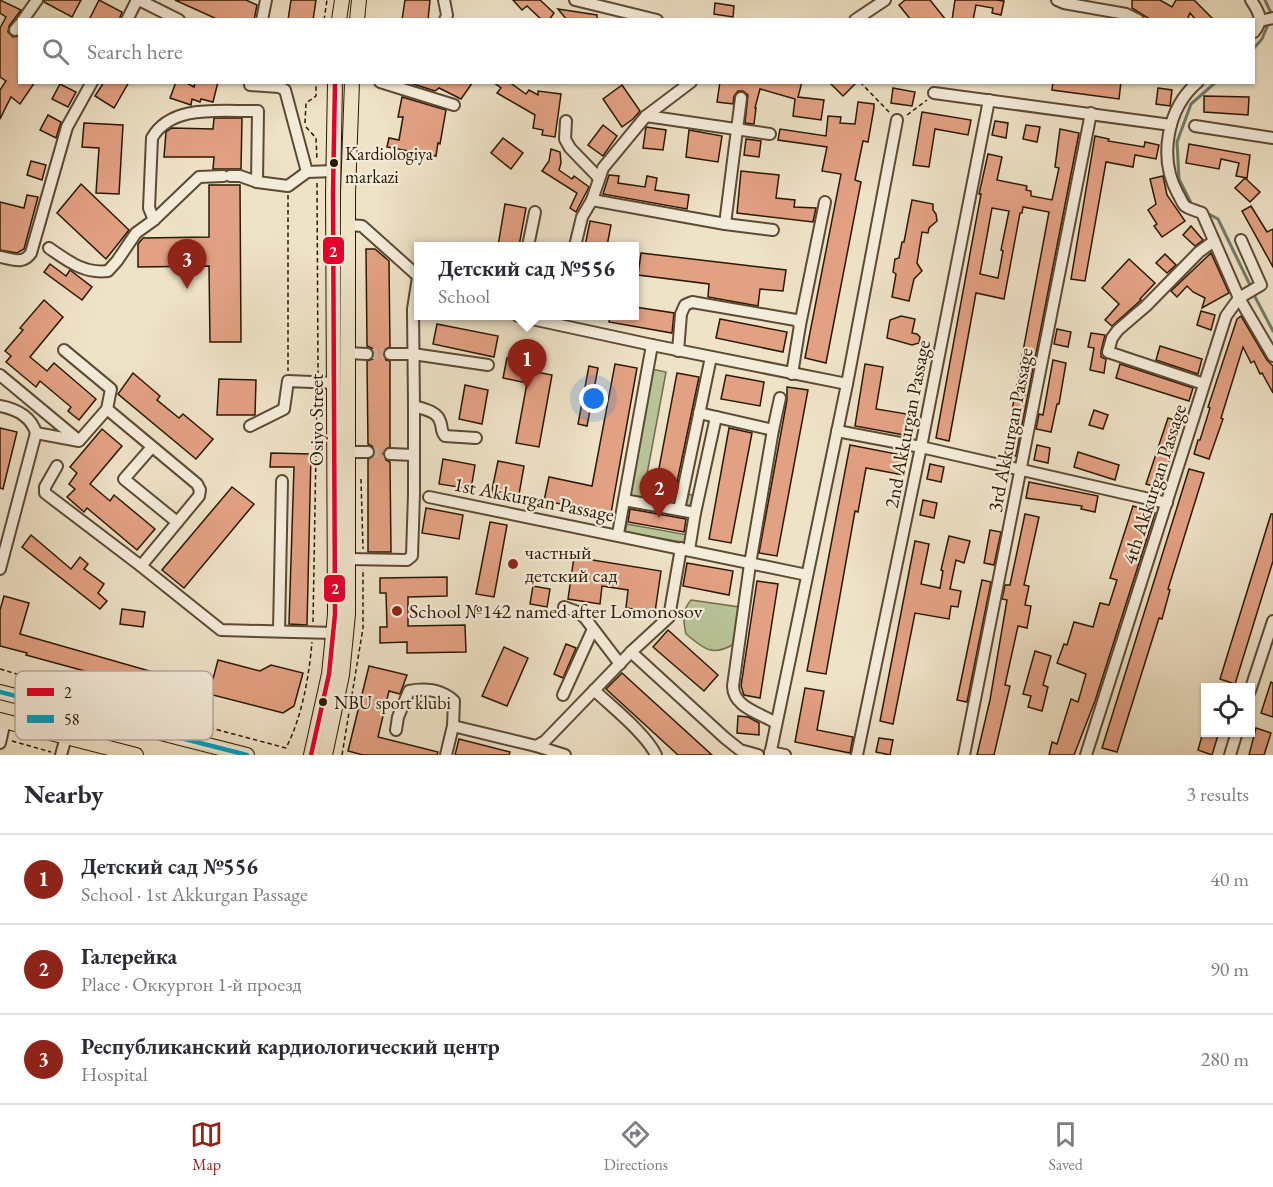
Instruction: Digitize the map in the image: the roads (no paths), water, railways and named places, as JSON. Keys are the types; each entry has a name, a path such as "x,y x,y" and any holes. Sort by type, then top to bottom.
{"main road":[{"path":"339,18 342,0"},
{"path":"357,18 359,0"},
{"name":"Osiyo Street","path":"325,755 346,644 348,559 348,353 341,225 334,171 335,84"},
{"name":"Osiyo Street","path":"311,755 329,674 334,633 335,383 341,225 349,171 352,84"},
{"path":"334,171 349,171"},
{"path":"0,692 15,696"},
{"path":"78,740 136,755"},
{"path":"188,740 247,755"}],"street":[{"path":"24,18 37,0"},
{"path":"128,18 138,0 175,18"},
{"path":"262,18 266,0"},
{"path":"444,0 446,18"},
{"path":"575,0 621,5 652,18"},
{"path":"858,18 885,0"},
{"path":"1057,0 1126,14 1134,18"},
{"path":"1251,0 1259,13 1260,21 1255,30"},
{"path":"1260,21 1273,18"},
{"path":"0,257 20,261 30,255 67,127 91,84"},
{"path":"386,84 454,105"},
{"path":"576,242 582,217 592,200 603,168 646,116 689,84"},
{"path":"1196,84 1174,113 1167,148 1173,185 1184,205 1202,213 1214,241 1248,293 1273,356"},
{"path":"250,85 279,87 285,90 312,172"},
{"path":"934,93 1172,125"},
{"path":"725,224 741,98"},
{"name":"2nd Akkurgan Passage","path":"856,755 921,447 989,100"},
{"path":"153,220 149,208 152,138 157,129 174,117 193,112 258,111 258,182"},
{"name":"3rd Akkurgan Passage","path":"964,755 1091,113"},
{"path":"646,116 770,134"},
{"path":"785,755 770,754 847,384 889,172 897,120"},
{"path":"566,121 565,139 570,148 599,178"},
{"path":"1195,126 1273,138"},
{"path":"49,248 78,267 97,273 108,272 136,233 199,177 240,176 258,182 288,186 312,172 334,171"},
{"path":"592,200 725,224 773,230"},
{"path":"792,374 825,202"},
{"path":"529,242 535,212"},
{"path":"341,225 362,225 414,272"},
{"path":"1241,240 1260,283 1248,293"},
{"path":"1204,384 1108,352 1112,338 1118,330 1146,306 1198,252 1214,241"},
{"name":"4th Akkurgan Passage","path":"1086,755 1226,316 1248,293"},
{"path":"678,351 681,314 685,306 692,302 796,320 800,325"},
{"path":"348,559 407,560 412,556 414,304"},
{"path":"559,320 678,351 847,384"},
{"path":"618,534 652,345"},
{"path":"64,350 111,389 106,408 79,441"},
{"path":"348,353 367,354"},
{"path":"390,354 413,354 488,365"},
{"path":"679,510 711,357"},
{"path":"0,375 79,441"},
{"path":"250,426 284,409 288,381 335,383"},
{"path":"776,723 738,703 733,695 750,564 780,398"},
{"path":"0,406 22,413 34,427 36,433 0,569"},
{"path":"414,406 435,414 440,420 445,436 476,438"},
{"path":"106,408 197,484 200,490 199,496 141,566"},
{"path":"699,413 773,430"},
{"path":"536,746 545,741 631,652 669,617 716,417"},
{"path":"837,431 921,447 1167,503"},
{"path":"36,433 79,441"},
{"path":"152,447 124,479 177,522"},
{"path":"348,452 368,452"},
{"path":"390,454 414,455"},
{"path":"57,466 45,487 45,493 220,630 334,633"},
{"path":"279,631 282,481"},
{"name":"1st Akkurgan Passage","path":"429,497 807,574"},
{"path":"624,500 695,513"},
{"path":"564,607 578,612 620,664"},
{"path":"1254,683 1273,621"},
{"path":"563,695 593,629"},
{"path":"631,652 736,752 758,755"},
{"path":"396,730 398,717 408,691 421,688 447,694 454,701 453,726 446,755"},
{"path":"594,690 647,741 656,755"},
{"path":"1,740 2,720"},
{"path":"453,726 565,755"},
{"path":"1230,755 1235,737"},
{"path":"61,755 65,740"}],"waterway":[{"path":"1265,0 1272,15"},
{"path":"1255,47 1262,39 1269,22"},
{"path":"1192,205 1179,179 1177,142 1191,104 1214,84"},
{"path":"1205,212 1218,219 1251,287"},
{"path":"1253,293 1273,331"}],"tunnel":[{"path":"367,354 390,354"},
{"path":"368,452 390,454"}],"place":[{"name":"Kardiologiya markazi","path":"334,163"},
{"name":"Республиканский кардиологический центр","path":"187,289"},
{"name":"Детский сад №556","path":"527,389"},
{"name":"Галерейка","path":"659,518"},
{"name":"частный детский сад","path":"513,564"},
{"name":"School №142 named after Lomonosov","path":"397,611"},
{"name":"NBU sport klubi","path":"323,702"}]}
